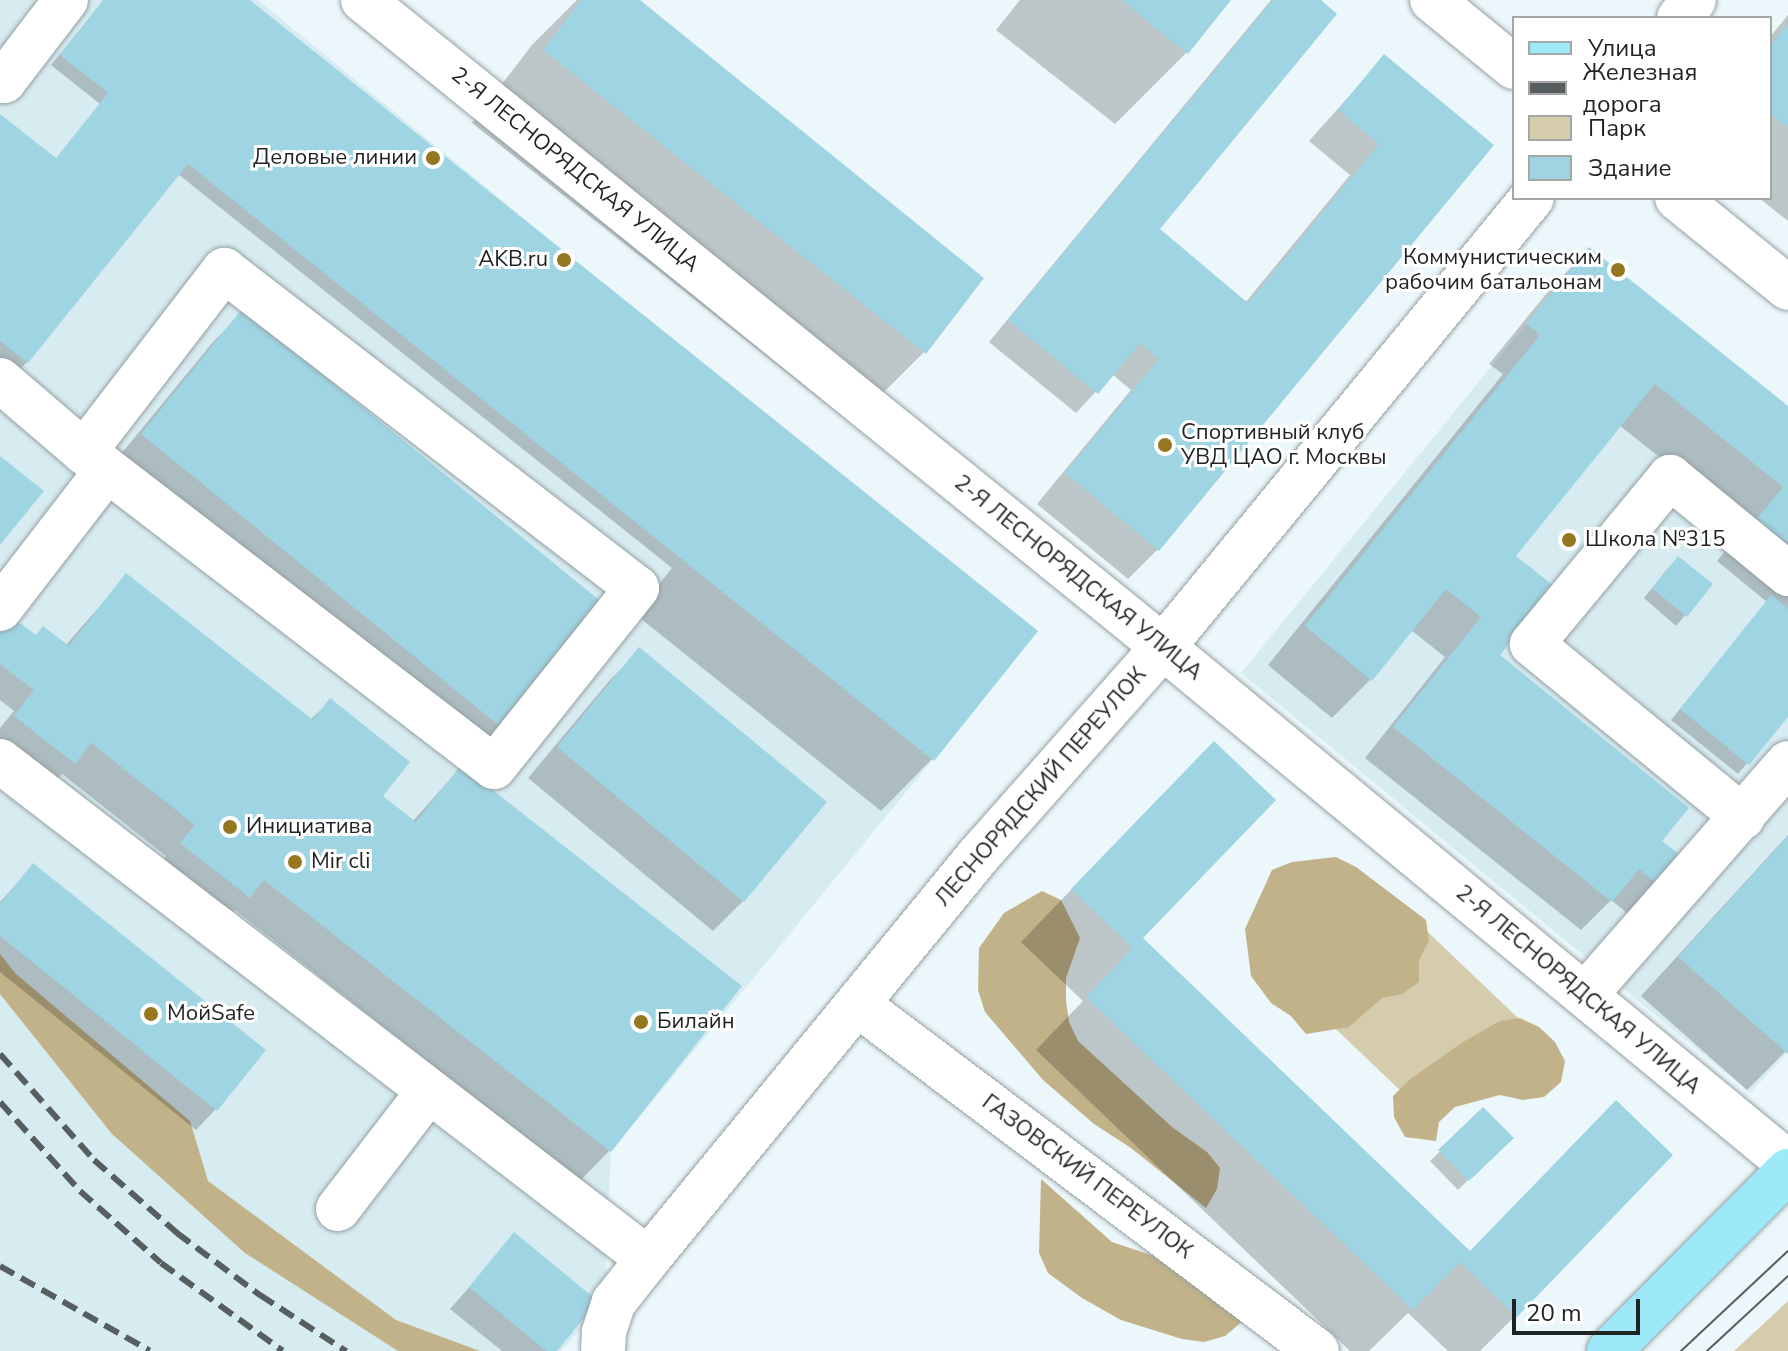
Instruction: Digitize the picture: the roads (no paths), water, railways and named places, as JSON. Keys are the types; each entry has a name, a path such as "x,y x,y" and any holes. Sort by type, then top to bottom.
{"main road":[{"path":"1609,1351 1788,1171"}],"street":[{"path":"0,78 4,81 66,0"},
{"name":"2-Я ЛЕСНОРЯДСКАЯ УЛИЦА","path":"363,0 1163,647 1788,1163"},
{"path":"1432,0 1512,65"},
{"path":"1681,16 1694,0"},
{"name":"ЛЕСНОРЯДСКИЙ ПЕРЕУЛОК","path":"603,1351 604,1332 614,1302 648,1259 979,855 1163,647 1530,200"},
{"path":"1679,200 1788,288"},
{"path":"0,380 95,461 494,767 637,588 224,270 95,461 0,609"},
{"path":"1743,817 1532,644 1670,477 1788,574"},
{"path":"0,761 648,1259"},
{"path":"1585,995 1788,763"},
{"name":"ГАЗОВСКИЙ ПЕРЕУЛОК","path":"857,1004 1317,1351"},
{"path":"338,1209 429,1091"}],"tram line":[{"path":"1681,1351 1788,1251"},
{"path":"1707,1351 1788,1276"}],"railway":[{"path":"0,1054 94,1160 177,1233 260,1295 346,1351"},
{"path":"0,1102 80,1191 161,1263 283,1351"},
{"path":"0,1266 150,1351"}],"place":[{"name":"Деловые линии","path":"433,158"},
{"name":"AKB.ru","path":"564,260"},
{"name":"Коммунистическим рабочим батальонам","path":"1618,270"},
{"name":"Спортивный клуб УВД ЦАО г. Москвы","path":"1165,445"},
{"name":"Школа №315","path":"1569,540"},
{"name":"Инициатива","path":"230,827"},
{"name":"Mir cli","path":"295,862"},
{"name":"МойSafe","path":"151,1014"},
{"name":"Билайн","path":"641,1022"}]}
